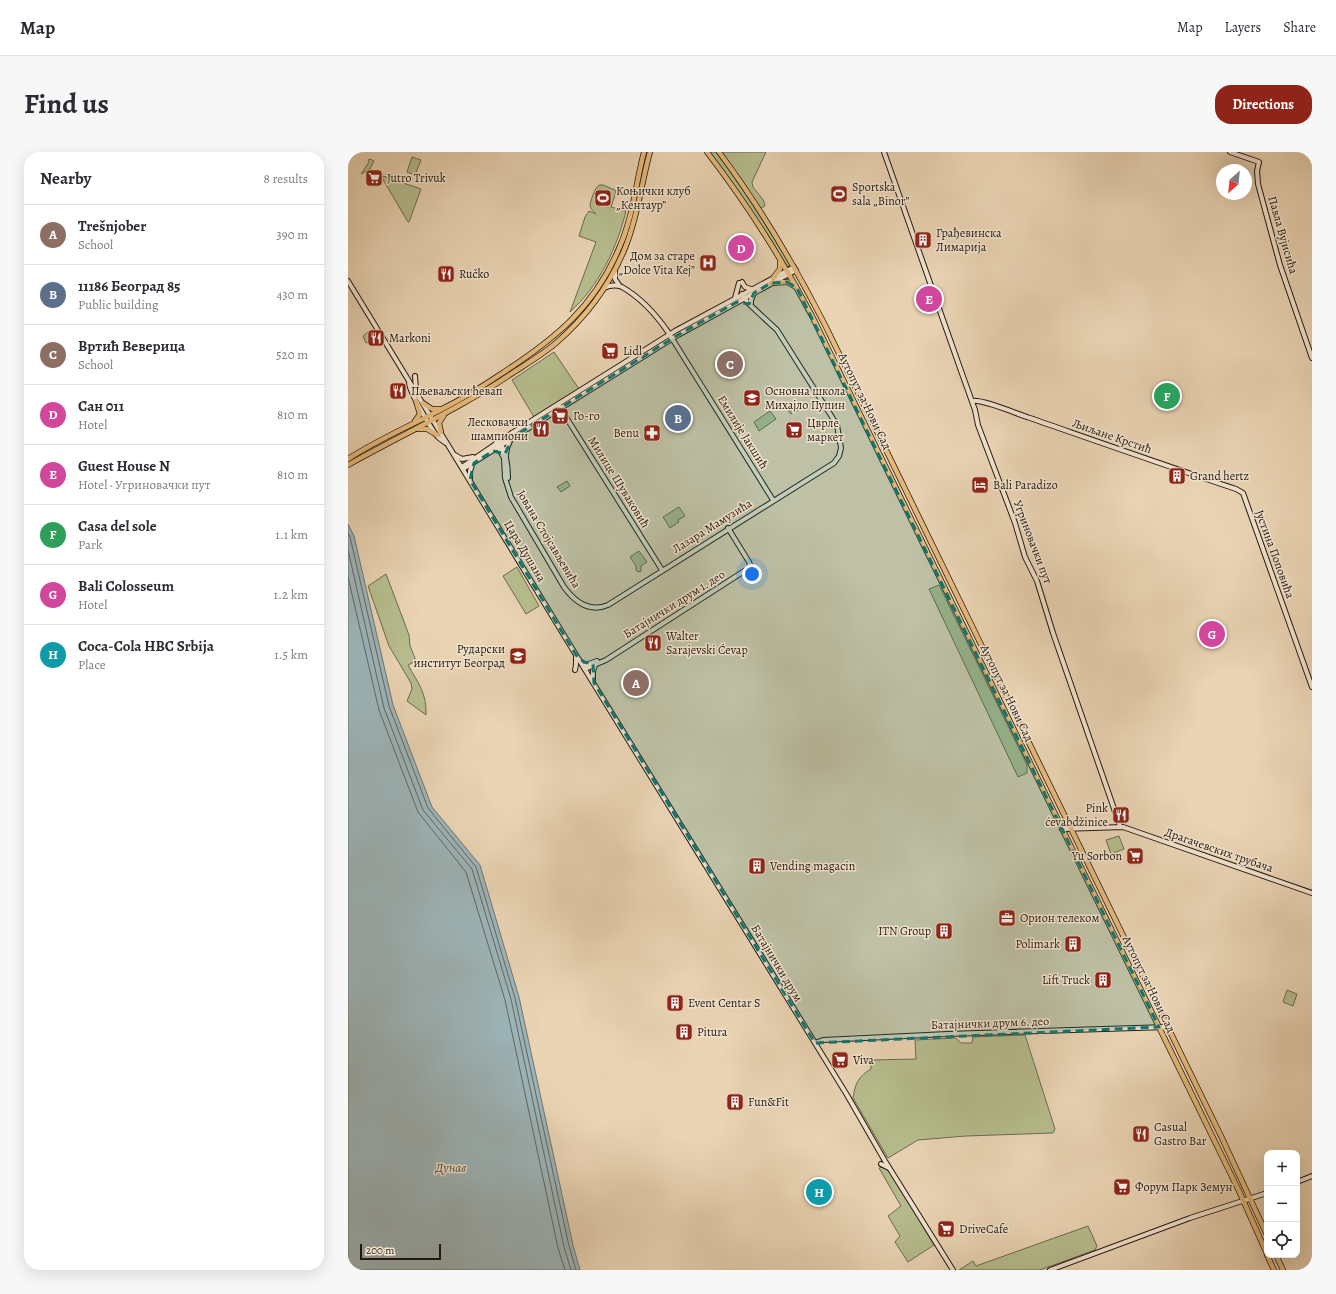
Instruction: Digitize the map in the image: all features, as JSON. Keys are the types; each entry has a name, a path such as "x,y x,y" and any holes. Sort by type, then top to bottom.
{"main road":[{"path":"348,465 431,421 540,348 566,326 590,299 604,278 617,253 626,230 644,152"},
{"path":"348,459 409,425 428,416 470,401 544,352 564,336 584,315 604,288 615,271 626,248 636,217 650,152"},
{"name":"Аутопут за Нови Сад","path":"707,152 742,199 778,255 822,335 1159,1027 1243,1201 1264,1248"},
{"name":"Аутопут за Нови Сад","path":"719,152 764,216 795,268 839,352 1264,1229"},
{"path":"773,278 780,269 778,255"},
{"path":"771,283 786,282 797,288"},
{"path":"502,373 506,378"},
{"path":"409,425 420,416 416,401"},
{"path":"423,403 432,409 445,411"},
{"path":"412,431 425,428 439,434 440,422 445,411"},
{"name":"Аутопут за Нови Сад","path":"1268,1258 1274,1270"},
{"path":"1277,1258 1283,1270"}],"street":[{"name":"Угриновачки пут","path":"884,152 972,401 978,422 1015,523 1025,557 1039,586 1053,633 1120,826"},
{"name":"Павла Вујисића","path":"1230,152 1260,162 1257,171 1257,178 1274,244 1312,358"},
{"path":"753,291 771,283 795,268"},
{"path":"604,288 611,285 618,286 615,278 615,271"},
{"path":"455,455 464,459 479,455 671,337 736,301 773,278 788,272"},
{"name":"Цара Душана","path":"348,281 409,383 416,391 428,416"},
{"path":"736,301 740,283 753,291"},
{"name":"Емилије Јакшић","path":"618,286 633,294 658,318 773,500"},
{"path":"751,304 753,291"},
{"path":"744,296 751,304"},
{"path":"736,301 751,304"},
{"name":"Лазара Мамузића","path":"662,570 834,463 840,454 841,444 837,424 786,342 773,325 751,304"},
{"path":"416,376 416,391"},
{"name":"Цара Душана","path":"409,383 416,401 455,455 584,667"},
{"name":"Љиљане Крстић","path":"972,401 976,400 1048,424 1236,489 1244,495"},
{"path":"462,468 474,463 493,451 499,444 512,438 559,407"},
{"name":"Милице Шуваковић","path":"559,407 662,570"},
{"path":"493,451 505,457 507,448 512,438"},
{"name":"Јована Стојсављевића","path":"499,444 505,457 508,470 507,484 511,497 568,591 580,604 591,607 606,606 662,570"},
{"path":"462,468 479,455"},
{"path":"470,480 470,469 474,463"},
{"name":"Јустина Поповића","path":"1244,495 1312,687"},
{"name":"Батајнички друм 1. део","path":"584,667 610,656 749,568 749,562 728,528"},
{"path":"576,655 584,662 593,664 592,671 594,683"},
{"path":"574,670 576,655"},
{"name":"Батајнички друм","path":"584,667 953,1270"},
{"path":"1062,829 1120,826"},
{"name":"Драгачевских трубача","path":"1120,826 1312,893"},
{"name":"Батајнички друм 6. део","path":"815,1043 822,1040 1167,1027"},
{"path":"881,1164 891,1170"},
{"path":"1300,1181 1312,1176"},
{"path":"1050,1270 1190,1218 1264,1194"}],"highlighted area":[{"path":"787,282 797,288 1159,1027 815,1043 594,683 593,664 584,662 576,655 470,480 474,463 493,451 505,454 512,438 678,335 737,302 749,304 754,293 771,283"}],"green space":[{"path":"710,152 716,152 736,180 773,236 790,267 787,266 744,199"},
{"path":"722,152 766,152 752,182 753,187 764,201 765,206 761,208"},
{"path":"412,157 421,160 415,175 407,172"},
{"path":"370,159 374,161 370,169 361,174 369,162 368,160"},
{"path":"383,176 421,189 409,222 382,178"},
{"path":"599,185 615,190 616,192 611,207 626,211 618,239 606,266 590,290 570,312 596,242 579,236 585,217 589,211 596,214 591,209 590,204 594,192"},
{"path":"368,332 374,341 366,343 363,336"},
{"path":"554,352 579,389 534,417 512,380"},
{"path":"796,403 800,409 791,414 787,409"},
{"path":"770,411 776,419 759,431 754,422"},
{"path":"567,481 570,486 561,492 557,487"},
{"path":"679,507 685,516 678,520 679,522 670,528 663,517"},
{"path":"639,551 647,562 641,566 641,571 638,572 630,557"},
{"path":"517,567 539,606 526,614 503,576"},
{"path":"386,574 409,635 410,646 415,658 414,662 408,665 423,694 426,715 407,701 412,689 411,683 389,646 368,586"},
{"path":"939,585 1027,765 1027,773 1018,777 929,589"},
{"path":"1119,836 1124,849 1111,854 1106,840"},
{"path":"1287,990 1297,994 1293,1006 1283,1002"},
{"path":"1025,1035 1055,1129 1053,1133 966,1136 918,1140 888,1158 853,1098 858,1080 863,1074 871,1069 871,1060 916,1059 915,1040 956,1038 961,1043 972,1043 973,1037"},
{"path":"882,1167 890,1171 934,1245 908,1262 895,1242 900,1236 888,1216 901,1206 879,1168"},
{"path":"1088,1226 1097,1246 1095,1250 1040,1270 959,1270 973,1261 976,1266"}],"water":[{"name":"Дунав","path":"348,524 354,536 393,705 432,807 480,865 519,997 573,1245 580,1270 348,1270"}],"place":[{"name":"Jutro Trivuk","path":"374,178"},
{"name":"Sportska sala „Binor”","path":"839,194"},
{"name":"Коњички клуб „Кентаур”","path":"603,198"},
{"name":"Грађевинска Лимарија","path":"923,240"},
{"name":"Сан 011","path":"741,248"},
{"name":"Дом за старе „Dolce Vita Kej”","path":"708,263"},
{"name":"Ručko","path":"446,274"},
{"name":"Guest House N","path":"929,299"},
{"name":"Markoni","path":"376,338"},
{"name":"Lidl","path":"610,351"},
{"name":"Вртић Веверица","path":"730,364"},
{"name":"Пљеваљски ћевап","path":"398,391"},
{"name":"Casa del sole","path":"1167,396"},
{"name":"Основна школа Михајло Пупин","path":"752,398"},
{"name":"Го-го","path":"560,416"},
{"name":"11186 Београд 85","path":"678,418"},
{"name":"Лесковачки шампиони","path":"541,429"},
{"name":"Цврле маркет","path":"794,430"},
{"name":"Benu","path":"652,433"},
{"name":"Grand hertz","path":"1177,476"},
{"name":"Bali Paradizo","path":"980,485"},
{"name":"Bali Colosseum","path":"1212,634"},
{"name":"Walter Sarajevski Ćevap","path":"653,643"},
{"name":"Рударски институт Београд","path":"518,656"},
{"name":"Trešnjober","path":"636,683"},
{"name":"Pink ćevabdžinice","path":"1121,815"},
{"name":"Yu Sorbon","path":"1135,856"},
{"name":"Vending magacin","path":"757,866"},
{"name":"Орион телеком","path":"1007,918"},
{"name":"ITN Group","path":"944,931"},
{"name":"Polimark","path":"1073,944"},
{"name":"Lift Truck","path":"1103,980"},
{"name":"Event Centar S","path":"675,1003"},
{"name":"Pitura","path":"684,1032"},
{"name":"Viva","path":"840,1060"},
{"name":"Fun&Fit","path":"735,1102"},
{"name":"Casual Gastro Bar","path":"1141,1134"},
{"name":"Форум Парк Земун","path":"1122,1187"},
{"name":"Coca-Cola HBC Srbija","path":"819,1192"},
{"name":"DriveCafe","path":"946,1229"}]}
